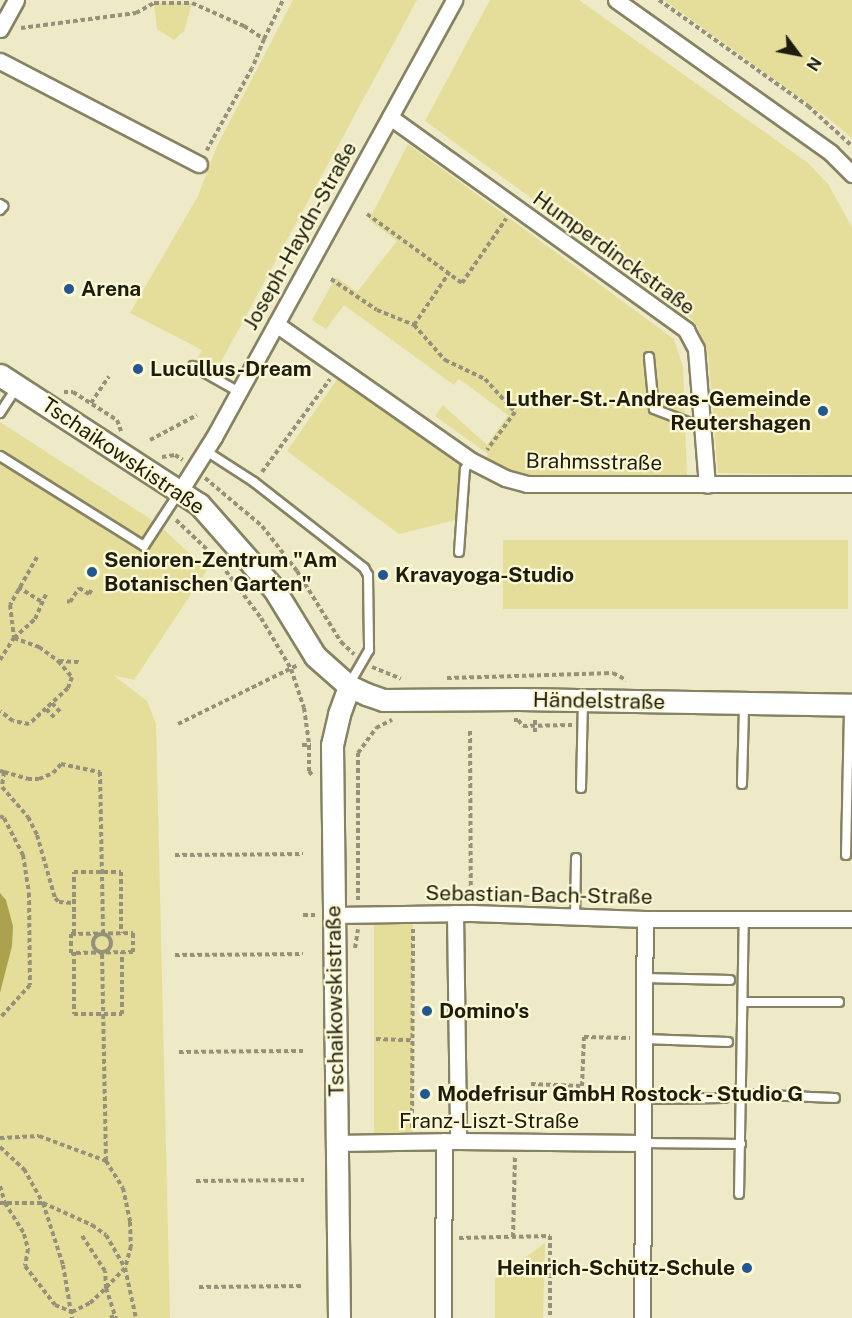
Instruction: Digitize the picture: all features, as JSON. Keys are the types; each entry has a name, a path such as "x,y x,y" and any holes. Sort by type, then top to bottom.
{"street":[{"path":"0,29 16,0"},
{"name":"Joseph-Haydn-Straße","path":"180,491 206,451 239,392 454,0"},
{"path":"616,0 831,153 852,174"},
{"path":"0,60 199,164"},
{"name":"Humperdinckstraße","path":"390,117 686,330 696,349 707,485"},
{"name":"Brahmsstraße","path":"276,324 473,462 505,478 527,484 852,484"},
{"name":"Tschaikowskistraße","path":"9,380 199,504 274,589 315,656 348,686 332,745 325,915 336,1143 339,1318"},
{"name":"Händelstraße","path":"348,686 383,700 583,700 744,705 851,705"},
{"name":"Sebastian-Bach-Straße","path":"325,915 471,913 645,919 852,919"},
{"path":"443,1318 444,1239 451,1141 455,914"},
{"path":"642,1318 645,919"},
{"name":"Franz-Liszt-Straße","path":"336,1143 412,1141 642,1143"}],"lane":[{"path":"0,204 3,206 0,210"},
{"path":"649,357 654,409 701,426"},
{"path":"193,366 239,392"},
{"path":"0,413 9,380"},
{"name":"Tschaikowskistraße","path":"206,451 254,482 364,567 368,575 369,650 348,686"},
{"path":"0,456 144,546 180,491"},
{"path":"459,552 465,470 473,462"},
{"path":"581,789 583,700"},
{"path":"742,784 744,705"},
{"path":"846,855 851,705"},
{"path":"575,917 576,858"},
{"path":"739,1194 744,920"},
{"path":"644,978 730,980"},
{"path":"743,1002 839,1002"},
{"path":"643,1039 728,1042"},
{"path":"742,1094 835,1098"},
{"path":"643,1100 724,1098"},
{"path":"642,1143 741,1144"}],"path":[{"path":"199,164 252,68 283,0"},
{"path":"659,0 808,106 852,146"},
{"path":"21,28 136,13 154,3 192,3 244,26 264,39"},
{"path":"367,214 462,283 515,206"},
{"path":"414,325 450,273"},
{"path":"332,279 377,310 414,325 445,360 485,379 515,412 473,462"},
{"path":"254,482 338,368"},
{"path":"91,403 109,376"},
{"path":"73,392 117,420"},
{"path":"150,440 197,415"},
{"path":"175,455 262,526 297,571 341,642 363,662"},
{"path":"167,511 217,559 253,609 291,669 304,708 309,745 309,771 315,778"},
{"path":"14,638 10,605 37,557"},
{"path":"18,588 42,602"},
{"path":"67,601 70,602 79,588 89,594 92,589"},
{"path":"0,660 14,638 35,619 46,594"},
{"path":"0,711 13,721 29,724 52,703 71,682 72,677 58,661 39,647 14,638"},
{"path":"58,661 81,662"},
{"path":"178,724 291,669"},
{"path":"381,673 401,679 413,679"},
{"path":"436,678 613,673"},
{"path":"52,703 62,714"},
{"path":"46,709 56,719"},
{"path":"535,732 536,718"},
{"path":"358,914 358,753 376,728 384,724"},
{"path":"471,731 471,913"},
{"path":"302,746 309,745"},
{"path":"74,903 59,902 55,898 38,835 28,817 2,787 2,772 28,779 39,779 53,773 61,764 100,772 103,934"},
{"path":"0,816 4,818 23,855 29,893 30,985 0,1018"},
{"path":"175,855 303,854"},
{"path":"74,934 74,872 121,872 121,933"},
{"path":"412,1141 413,914"},
{"path":"303,915 325,915"},
{"path":"133,933 133,952 70,952 71,934 103,934 133,933"},
{"path":"103,934 109,937 110,948 102,952 97,951 92,944 94,938 103,934"},
{"path":"74,952 74,1014 122,1014 122,952"},
{"path":"72,1315 90,1303 125,1268 130,1246 130,1222 123,1188 106,1161 102,952"},
{"path":"175,955 303,954"},
{"path":"531,1084 582,1086 584,1037 643,1039"},
{"path":"376,1040 412,1040"},
{"path":"179,1052 303,1051"},
{"path":"0,1138 39,1136 106,1161"},
{"path":"513,1237 515,1141"},
{"path":"0,1147 24,1169 43,1203 63,1264 72,1315"},
{"path":"196,1181 304,1180"},
{"path":"0,1186 3,1203 24,1234 28,1249 25,1266 55,1305 72,1315"},
{"path":"3,1203 43,1203 106,1235 125,1268 136,1318"},
{"path":"81,1234 105,1271 106,1288 116,1317 110,1318"},
{"path":"444,1239 549,1236 550,1318"},
{"path":"199,1287 304,1286"}],"shaded area":[{"path":"293,0 417,0 216,371 196,361 202,350 130,313 198,196 217,146"},
{"path":"490,0 579,0 808,163 828,184 852,227 852,475 718,473 708,354 698,328 684,309 425,121"},
{"path":"664,0 852,0 852,138 828,118"},
{"path":"154,3 192,3 184,31 174,40 157,29"},
{"path":"408,144 674,339 683,367 687,476 540,477 483,463 488,454 435,416 443,405 487,445 508,415 459,379 454,385 344,305 326,329 312,320 336,277 357,292 397,241 369,220"},
{"path":"338,378 462,467 459,515 455,520 399,534 287,451"},
{"path":"0,422 158,524 207,570 134,680 113,675 147,701 156,724 170,1318 0,1318"},
{"path":"503,540 848,540 848,609 503,609"},
{"path":"0,893 6,900 13,926 12,946 0,993"},
{"path":"374,914 413,914 413,1136 374,1136"},
{"path":"545,1243 543,1318 495,1318 495,1279"}],"place":[{"name":"Arena","path":"69,289"},
{"name":"Lucullus-Dream","path":"138,369"},
{"name":"Luther-St.-Andreas-Gemeinde Reutershagen","path":"823,411"},
{"name":"Senioren-Zentrum \"Am Botanischen Garten\"","path":"92,572"},
{"name":"Kravayoga-Studio","path":"383,575"},
{"name":"Domino's","path":"427,1011"},
{"name":"Modefrisur GmbH Rostock - Studio G","path":"425,1094"},
{"name":"Heinrich-Schütz-Schule","path":"747,1268"}]}
